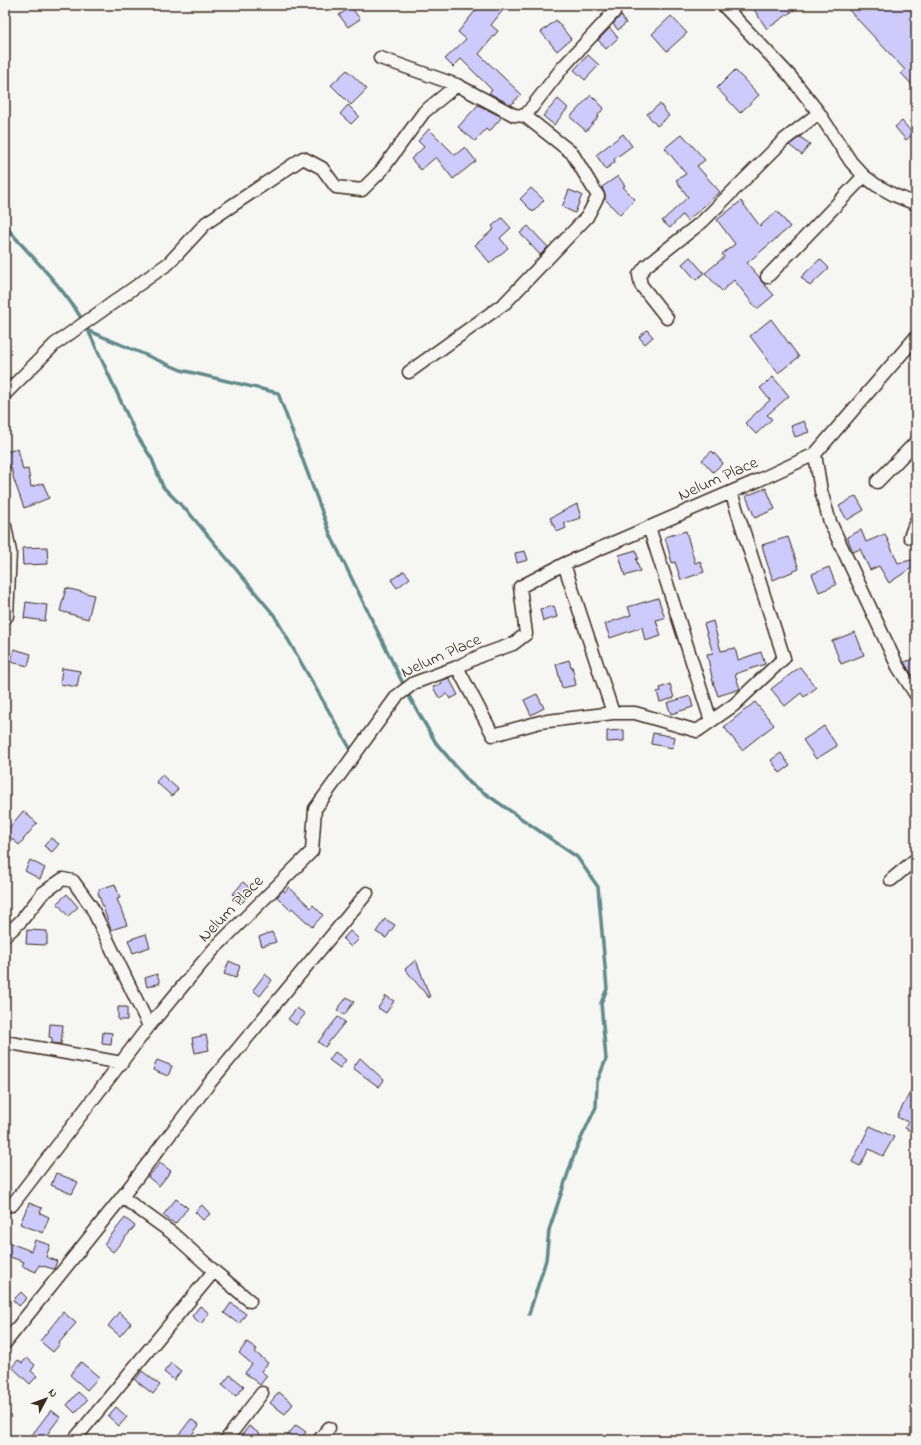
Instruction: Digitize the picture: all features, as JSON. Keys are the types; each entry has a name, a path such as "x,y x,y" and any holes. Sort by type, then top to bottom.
{"street":[{"path":"525,116 563,67 614,12 616,5"},
{"path":"723,5 790,76 819,113 851,162 864,176 894,195 916,204"},
{"path":"380,58 457,86 514,115 525,116 572,153 598,196 587,217 505,303 409,372"},
{"path":"5,394 55,344 169,263 206,223 303,158 322,168 336,187 362,190 381,171 424,112 457,86"},
{"path":"668,318 641,285 639,275 646,266 703,221 784,140 819,113"},
{"path":"766,277 864,176"},
{"name":"Nelum Place","path":"5,1204 12,1205 149,1026 214,950 312,851 315,808 397,696 414,683 512,644 526,634 520,587 564,564 815,454 916,336"},
{"path":"877,482 916,442"},
{"path":"815,454 821,491 830,522 898,667 916,696"},
{"path":"457,667 493,735 540,722 613,713 635,713 697,731 734,706 784,658 731,492"},
{"path":"910,537 916,521"},
{"path":"5,526 10,552 7,616 5,618"},
{"path":"649,527 711,721"},
{"path":"564,564 613,713"},
{"path":"892,880 916,859"},
{"path":"5,935 21,921 43,893 63,879 73,881 91,906 149,1026"},
{"path":"5,1343 122,1197 208,1085 367,893"},
{"path":"5,1042 122,1063"},
{"path":"122,1197 172,1232 214,1271 250,1301"},
{"path":"74,1440 214,1271"},
{"path":"226,1440 262,1393"},
{"path":"319,1440 329,1428"}],"building":[{"path":"480,5 507,5 491,25 498,31 479,54 521,94 511,105 489,93 492,90 461,59 453,67 445,59 466,39 458,32"},
{"path":"751,5 801,5 767,29"},
{"path":"844,5 916,5 916,89 901,73 905,70"},
{"path":"351,7 360,19 348,27 339,15"},
{"path":"621,15 626,23 618,30 613,24"},
{"path":"671,16 687,33 667,51 652,34"},
{"path":"556,20 571,39 557,51 541,32"},
{"path":"610,28 618,38 606,49 598,40"},
{"path":"588,55 599,65 585,80 574,70"},
{"path":"347,70 367,89 351,105 331,85"},
{"path":"735,70 759,95 740,113 717,88"},
{"path":"591,95 604,108 586,131 570,117"},
{"path":"558,99 568,108 554,125 543,116"},
{"path":"660,104 669,116 657,126 647,114"},
{"path":"348,105 359,116 351,124 340,114"},
{"path":"478,105 500,116 501,118 489,132 486,129 475,141 458,127"},
{"path":"902,121 913,134 906,140 895,127"},
{"path":"429,129 455,155 465,147 476,161 453,179 436,157 421,170 411,159 424,147 418,141"},
{"path":"623,134 632,146 614,159 615,162 606,169 596,155"},
{"path":"682,134 705,160 697,166 720,192 687,221 682,215 670,228 662,221 688,197 676,180 686,174 665,148"},
{"path":"800,137 810,144 802,155 789,145"},
{"path":"618,176 625,186 623,187 635,199 620,215 605,199 602,187"},
{"path":"531,188 544,200 533,212 520,199"},
{"path":"569,190 582,195 575,213 562,207"},
{"path":"741,201 760,226 777,211 790,227 747,263 774,295 757,309 734,280 722,291 705,273 724,257 722,254 735,244 717,220"},
{"path":"502,218 511,228 500,238 508,248 490,263 475,245 494,229 492,226"},
{"path":"528,226 548,247 540,255 520,233"},
{"path":"690,257 704,273 696,280 682,264"},
{"path":"820,259 829,268 810,286 801,277"},
{"path":"771,319 799,357 778,373 750,336"},
{"path":"647,330 653,337 645,344 639,337"},
{"path":"773,377 789,396 767,415 772,419 756,434 745,423 770,400 760,388"},
{"path":"804,421 809,432 795,437 791,426"},
{"path":"18,449 23,470 28,469 31,487 43,483 49,498 24,508 11,467 5,468 5,452"},
{"path":"712,451 723,463 713,472 702,460"},
{"path":"766,488 775,509 755,518 746,496"},
{"path":"856,496 864,510 847,520 839,506"},
{"path":"577,504 581,518 564,523 566,528 557,532 550,518"},
{"path":"861,530 866,542 885,534 898,563 916,559 916,565 889,583 879,566 870,570 860,549 853,552 847,537"},
{"path":"686,531 695,563 700,561 704,572 681,580 675,562 672,563 665,537"},
{"path":"788,537 799,569 773,580 762,545"},
{"path":"47,547 48,564 23,565 22,548"},
{"path":"636,550 638,559 636,559 640,571 625,576 619,555"},
{"path":"525,551 528,560 517,563 515,553"},
{"path":"829,567 836,585 819,592 812,574"},
{"path":"404,571 410,578 397,588 391,580"},
{"path":"66,588 94,595 88,619 60,611"},
{"path":"658,598 665,618 656,620 661,636 645,641 642,627 610,638 605,624 631,615 628,607"},
{"path":"26,602 47,605 45,621 24,618"},
{"path":"554,606 557,617 543,621 540,609"},
{"path":"713,621 721,651 735,648 738,660 761,652 765,664 735,674 740,689 718,696 713,682 707,654 713,653 704,624"},
{"path":"855,632 864,655 841,664 832,641"},
{"path":"14,649 31,654 28,666 11,662"},
{"path":"914,659 916,674 912,675 904,662"},
{"path":"569,660 571,667 572,666 576,685 562,688 556,664"},
{"path":"800,667 816,688 804,697 801,693 785,706 771,689"},
{"path":"62,668 80,671 77,687 60,684"},
{"path":"449,678 458,695 450,699 447,694 439,698 433,687 442,683 441,681"},
{"path":"670,684 674,698 660,702 657,692 661,691 660,688"},
{"path":"537,694 544,708 531,715 524,700"},
{"path":"690,696 693,707 671,714 667,703"},
{"path":"755,702 774,725 742,750 724,727"},
{"path":"824,726 837,746 816,759 803,740"},
{"path":"624,730 624,741 607,742 607,731"},
{"path":"653,733 675,737 673,748 651,744"},
{"path":"781,753 790,766 780,773 771,760"},
{"path":"162,775 178,789 172,796 156,782"},
{"path":"23,811 37,823 19,845 5,833"},
{"path":"51,838 59,844 52,852 44,846"},
{"path":"30,860 45,868 40,879 25,871"},
{"path":"243,882 253,891 242,903 233,894"},
{"path":"115,884 120,898 117,899 127,925 111,930 98,893 100,889"},
{"path":"289,887 311,908 313,905 323,915 312,927 292,908 290,910 277,897 283,890 285,892"},
{"path":"67,894 78,907 68,916 57,903"},
{"path":"385,919 395,925 386,938 376,932"},
{"path":"27,930 47,931 47,945 26,944"},
{"path":"350,931 359,939 351,947 343,939"},
{"path":"272,932 276,942 262,946 259,937"},
{"path":"146,934 150,947 133,953 128,940"},
{"path":"416,960 430,997 429,998 405,969"},
{"path":"229,961 240,966 236,978 224,974"},
{"path":"157,974 160,983 147,987 145,978"},
{"path":"265,974 272,980 260,996 253,990"},
{"path":"386,996 394,1001 386,1013 378,1008"},
{"path":"347,997 354,1002 344,1015 337,1010"},
{"path":"118,1007 127,1007 127,1020 118,1020"},
{"path":"297,1008 305,1014 296,1025 288,1019"},
{"path":"338,1017 345,1022 325,1047 318,1042"},
{"path":"50,1024 63,1025 61,1044 52,1043 52,1038 49,1037"},
{"path":"103,1032 112,1033 111,1045 102,1044"},
{"path":"206,1035 209,1050 195,1053 192,1038"},
{"path":"335,1052 346,1060 340,1068 329,1060"},
{"path":"360,1058 384,1080 379,1087 353,1068"},
{"path":"157,1060 172,1066 168,1076 153,1070"},
{"path":"916,1081 916,1134 905,1128 908,1122 897,1117"},
{"path":"870,1126 894,1137 883,1156 869,1149 860,1166 852,1162"},
{"path":"160,1163 171,1171 159,1186 148,1177"},
{"path":"56,1173 78,1182 72,1194 51,1185"},
{"path":"176,1199 188,1208 175,1224 163,1215"},
{"path":"29,1203 42,1208 40,1213 49,1217 43,1233 20,1224"},
{"path":"202,1205 210,1214 203,1220 195,1212"},
{"path":"125,1218 135,1226 113,1252 104,1244"},
{"path":"35,1240 50,1245 46,1257 57,1261 54,1269 39,1265 36,1272 22,1266 24,1262 5,1255 5,1241 31,1251"},
{"path":"21,1292 27,1298 19,1306 13,1300"},
{"path":"231,1303 246,1314 239,1324 224,1313"},
{"path":"200,1306 209,1313 201,1324 192,1316"},
{"path":"63,1312 76,1323 53,1352 40,1341"},
{"path":"119,1312 131,1323 120,1336 108,1326"},
{"path":"247,1342 257,1349 255,1352 268,1363 261,1371 267,1376 260,1385 245,1373 252,1364 239,1353"},
{"path":"27,1358 35,1365 31,1371 37,1376 30,1384 12,1367 18,1360 22,1363"},
{"path":"81,1362 99,1377 87,1390 70,1375"},
{"path":"171,1363 181,1371 174,1380 164,1372"},
{"path":"142,1371 160,1385 153,1394 135,1380"},
{"path":"230,1375 244,1386 236,1396 222,1385"},
{"path":"78,1392 87,1400 75,1413 67,1405"},
{"path":"279,1392 293,1404 285,1414 270,1403"},
{"path":"116,1407 127,1417 119,1426 108,1416"},
{"path":"51,1410 60,1417 43,1440 28,1440"},
{"path":"191,1419 199,1425 188,1440 175,1440"},
{"path":"296,1425 306,1432 300,1440 292,1440 287,1436"},
{"path":"249,1426 268,1440 238,1440"}],"waterway":[{"path":"5,226 66,296 83,321"},
{"path":"88,330 136,434 152,459 163,487 190,514 274,615 351,750"},
{"path":"89,331 181,370 278,393 331,536 410,698 436,743 470,783 577,857 598,887 607,989 601,1003 606,1059 597,1082 596,1107 576,1149 549,1230 546,1260 529,1314"}]}
